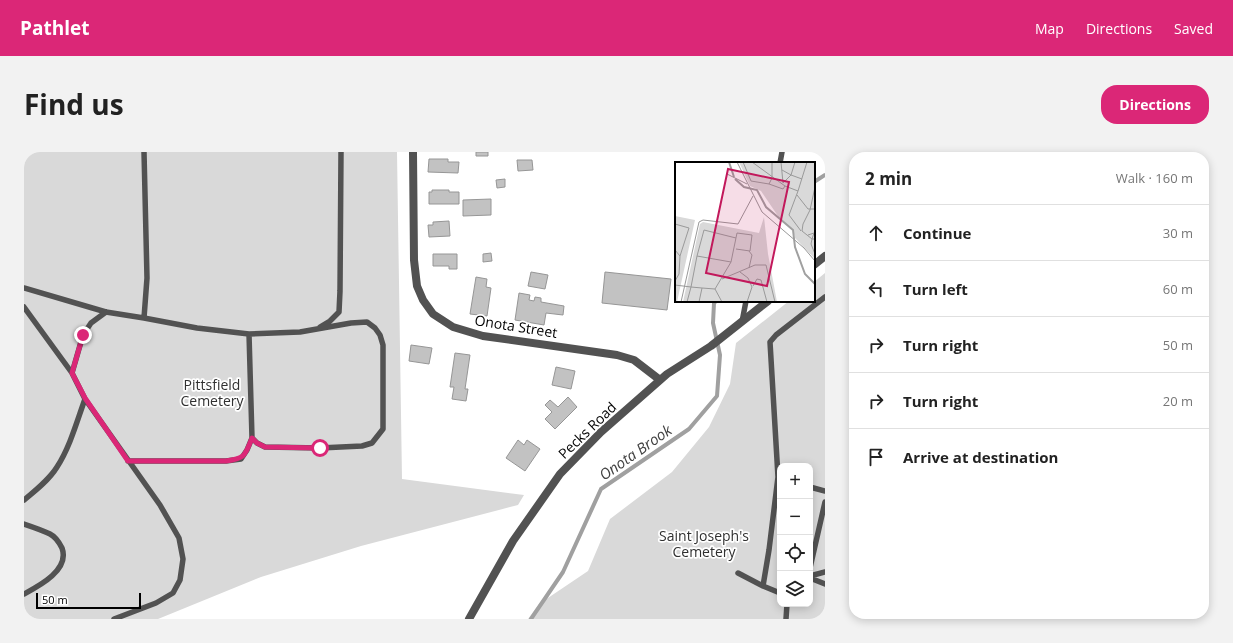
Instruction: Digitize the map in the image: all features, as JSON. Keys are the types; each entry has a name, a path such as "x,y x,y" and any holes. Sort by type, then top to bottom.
{"street":[{"name":"Onota Street","path":"413,152 414,260 418,286 423,300 433,314 454,327 483,336 617,355 634,360 660,380"},
{"path":"815,264 825,256"},
{"name":"Pecks Road","path":"469,619 513,541 560,474 601,432 667,374 711,346 767,302"}],"lane":[{"path":"144,152 147,278 144,318"},
{"path":"317,329 330,321 339,312 341,152"},
{"path":"780,162 782,152"},
{"path":"24,288 106,312 197,328 249,334 300,332 351,323 367,322 375,328 380,335 383,345 383,429 372,442 362,446 320,448 265,447 257,443 252,438"},
{"path":"778,463 770,342 776,335 825,297"},
{"path":"742,322 746,302"},
{"path":"24,307 72,373 85,398 160,505 179,538 183,559 180,580 173,593 156,603 114,619"},
{"path":"72,373 83,335 91,322 106,312"},
{"path":"128,461 226,461 241,459 248,450 252,438 249,334"},
{"path":"24,500 38,488 56,468 71,436 85,398"},
{"path":"813,488 825,492"},
{"path":"762,586 777,490"},
{"path":"813,555 825,502"},
{"path":"24,524 51,534 59,542 63,551 62,561 57,572 42,585 24,594"},
{"path":"813,576 825,572"},
{"path":"738,573 762,586 777,592"},
{"path":"813,578 825,584"},
{"path":"786,619 787,607"}],"green space":[{"name":"Pittsfield Cemetery","path":"24,152 397,152 402,479 524,495 518,505 361,546 261,577 158,619 24,619"},
{"name":"Saint Joseph's Cemetery","path":"825,273 825,619 528,619 539,604 588,571 610,519 672,472 709,427 730,384 736,343 788,302 815,302 815,281"}],"building":[{"path":"476,152 488,152 488,156 476,156"},
{"path":"429,159 448,159 448,162 459,162 458,173 428,172"},
{"path":"517,160 532,160 533,170 518,171"},
{"path":"505,179 505,187 497,188 496,180"},
{"path":"432,190 449,190 449,192 459,192 459,204 429,204 429,192 432,192"},
{"path":"491,199 491,215 463,216 463,200"},
{"path":"449,221 450,236 429,237 428,225 433,225 433,222"},
{"path":"491,253 492,261 483,262 483,254"},
{"path":"433,254 457,254 457,269 449,269 449,266 433,266"},
{"path":"531,272 548,275 545,289 528,286"},
{"path":"605,272 671,279 667,310 602,303"},
{"path":"476,277 487,279 486,287 491,288 487,316 470,314"},
{"path":"519,293 530,295 529,300 534,301 535,297 541,298 541,302 564,306 563,315 546,313 544,325 515,320"},
{"path":"411,345 432,348 429,364 409,361"},
{"path":"455,353 470,355 465,389 468,389 466,401 452,399 454,387 450,387"},
{"path":"556,367 575,371 571,389 552,385"},
{"path":"568,397 577,407 555,429 545,419 552,412 545,405 550,400 558,407"},
{"path":"518,440 524,445 527,440 540,449 525,471 506,458"}],"waterway":[{"name":"Onota Brook","path":"815,181 825,175"},
{"name":"Onota Brook","path":"531,619 563,572 601,489 689,429 717,396 720,355 713,323 715,302"}],"route":[{"path":"83,335 72,373 85,398 128,461 226,461 241,459 248,450 252,438 257,443 265,447 320,448"}]}
